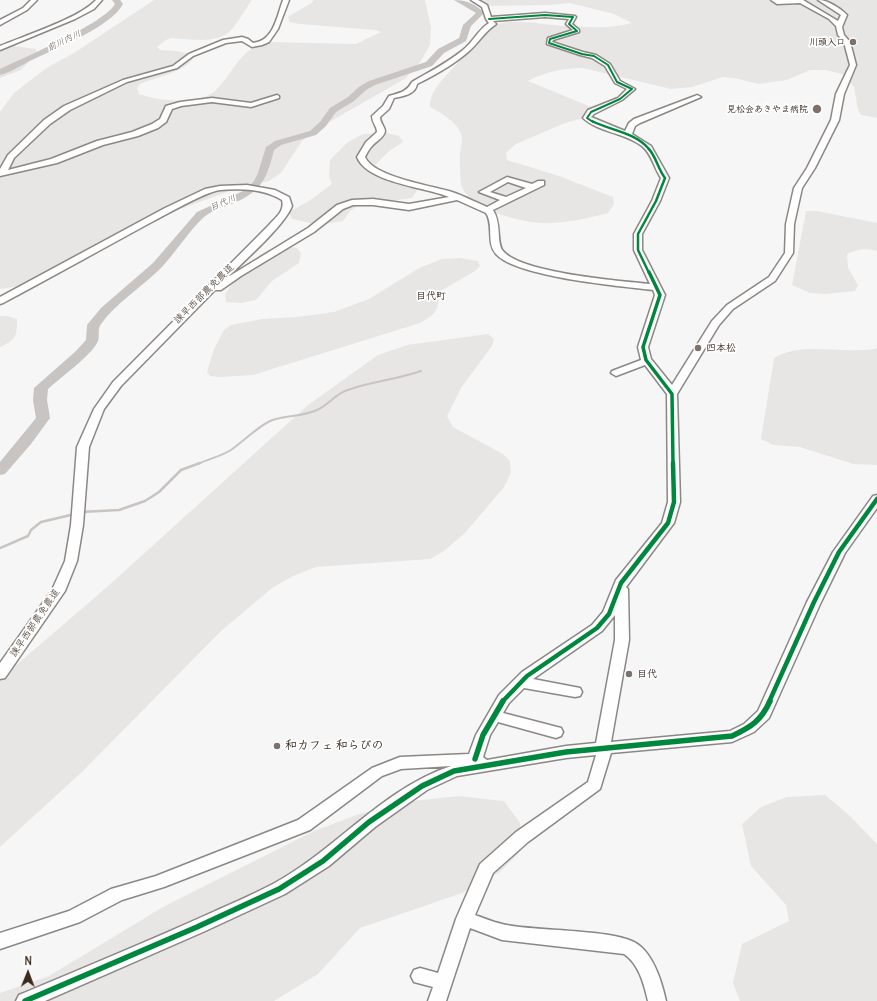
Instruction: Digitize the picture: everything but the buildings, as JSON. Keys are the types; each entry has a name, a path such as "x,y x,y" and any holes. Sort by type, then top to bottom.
{"street":[{"path":"0,23 25,9 34,0"},
{"path":"0,48 73,18 92,8 99,0"},
{"path":"0,174 7,166 11,157 47,122 67,108 125,81 175,67 198,51 224,41 242,39 246,40 252,45 264,42 275,31 286,0"},
{"path":"474,0 485,6 489,19 493,24 484,29 474,44 458,58 414,83 413,88 406,93 391,97 386,107 376,116 376,122 381,129 381,132 378,138 369,144 361,157 363,162 383,175 435,190 487,210 493,215 496,225 495,240 499,253 508,259 543,272 656,288"},
{"path":"672,394 715,323 730,307 772,279 789,252 790,224 798,188 811,168 835,120 840,94 853,65 847,42 842,35 839,25 831,18 800,1 777,2 774,0"},
{"path":"821,0 824,4 839,9 844,15 844,19 839,25"},
{"path":"481,763 483,735 504,699 527,676 597,628 609,614 621,583 668,523 674,502 672,394 666,383 647,361 643,347 660,295 638,250 638,234 656,201 665,178 659,171 654,155 643,144 587,118 591,112 620,99 632,89 617,82 608,66 594,56 582,54 549,43 548,40 550,39 577,31 569,24 573,17 545,15 489,19"},
{"path":"0,174 54,161 100,143 155,126 163,120 169,108 180,104 218,100 250,105 277,97"},
{"path":"627,136 632,125 637,121 697,97"},
{"path":"507,200 483,192 507,179 532,187"},
{"path":"487,210 541,182"},
{"name":"諫早西部農免農道","path":"0,301 208,191 235,187 247,187 270,190 286,199 288,206 286,211 117,384 99,409 83,447 77,524 71,560 58,591 0,674"},
{"path":"203,296 214,292 238,274 310,230 340,208 352,203 373,202 409,207 456,198"},
{"path":"616,373 647,361"},
{"path":"0,941 74,917 117,894 158,882 304,825 377,772 400,763 481,763 566,752 732,736 749,728 764,714 814,602 839,552 877,500"},
{"path":"436,1001 465,919 486,869 522,837 594,785 604,752 602,749 622,640 621,583"},
{"path":"521,682 575,692"},
{"path":"494,716 556,732"},
{"path":"25,1001 197,927 279,889 323,861 369,822 422,786 454,771 481,763"},
{"path":"465,919 502,932 616,944 629,948 640,958 655,987 657,1001"},
{"path":"420,976 443,982"}],"shaded area":[{"path":"154,0 252,0 235,26 220,37 204,40 171,38 157,47 160,50 182,52 194,57 184,67 170,74 140,84 137,88 139,94 157,99 179,101 209,95 216,90 246,53 262,44 273,42 356,44 381,32 375,30 290,22 288,17 314,0 425,0 431,27 430,45 421,61 406,78 317,129 302,141 281,173 269,181 235,189 156,218 55,270 19,286 0,289 0,112 14,93 48,67 74,53"},
{"path":"472,0 877,0 877,118 861,115 858,110 854,87 842,74 826,70 810,70 787,80 759,84 723,77 692,87 671,89 583,68 547,73 528,81 596,109 599,113 565,123 516,144 506,153 507,160 559,176 613,197 614,204 608,213 573,221 551,223 528,221 500,214 474,201 466,193 461,184 461,133 454,123 430,107 430,101 435,90 478,36 490,27 500,23 522,22 565,26 608,27 632,23 614,14 570,3 550,5 482,6 476,4"},
{"path":"0,44 36,49 37,53 21,70 0,78"},
{"path":"387,133 399,136 403,142 388,152 375,165 385,173 407,182 418,189 412,198 358,206 350,211 343,221 318,225 292,219 289,212 309,201 332,184 329,176 330,160 348,142 363,134"},
{"path":"806,211 817,211 877,223 877,251 862,250 847,254 848,268 858,285 855,291 826,294 810,293 792,285"},
{"path":"281,246 297,248 301,253 299,263 272,281 256,300 241,303 226,302 225,294 249,264 272,248"},
{"path":"460,258 478,261 480,266 475,271 439,292 436,311 420,323 253,375 219,377 210,376 207,372 214,349 224,330 231,325 262,319 297,317 334,312 369,299 421,267 442,259"},
{"path":"0,316 7,316 17,319 17,330 12,340 0,347"},
{"path":"488,334 494,339 492,346 461,388 447,416 453,427 503,454 510,461 511,473 504,487 465,533 444,551 430,559 316,567 293,576 272,588 220,632 83,771 0,847 0,679 107,587 308,405 378,355 407,345"},
{"path":"877,348 877,465 853,464 800,447 773,445 761,439 774,358 784,353 804,349 868,350"},
{"path":"825,795 849,815 877,844 877,1001 740,1001 733,983 742,944 789,921 786,905 751,866 742,824 761,807 787,797"},
{"path":"459,796 504,801 520,823 520,852 500,872 462,893 360,928 318,974 274,1001 0,1001 0,993 49,976 163,907 314,831 359,814 413,801"}],"waterway":[{"name":"前川内川","path":"0,72 89,29 117,8 119,4 116,0"},
{"name":"目代川","path":"0,471 26,441 43,418 40,400 41,388 81,354 92,341 93,325 105,311 157,265 201,214 253,189 259,182 263,173 269,149 278,143 313,133 323,124 333,110 351,99 363,88 372,83 429,64 441,51 463,39 467,25 480,13 475,8 458,0"},
{"path":"198,464 231,450 270,421 306,414 317,410 341,393 354,388 421,371"},
{"path":"81,512 119,510 145,501 159,492 181,470 200,463"},
{"path":"0,548 28,536 31,530 41,522 75,514"}],"cycle path":[{"path":"475,759 483,735 504,699 527,676 597,628 609,614 621,583 668,523 674,502 672,394 646,360 643,347 660,295 638,250 638,234 656,201 665,178 654,156 644,144 631,136 587,118 591,112 620,99 632,89 617,82 608,65 594,56 582,54 549,43 550,39 577,31 569,24 573,17 545,15 489,19"},
{"path":"25,1001 197,927 279,889 323,861 369,822 422,786 454,771 566,752 732,736 749,728 764,714 814,602 839,552 877,499"}],"place":[{"name":"川頭入口","path":"853,42"},
{"name":"見松会あきやま病院","path":"817,109"},
{"name":"四本松","path":"698,348"},
{"name":"目代","path":"629,674"},
{"name":"和カフェ 和らびの","path":"277,746"}],"district":[{"name":"目代町","path":"431,296"}]}
